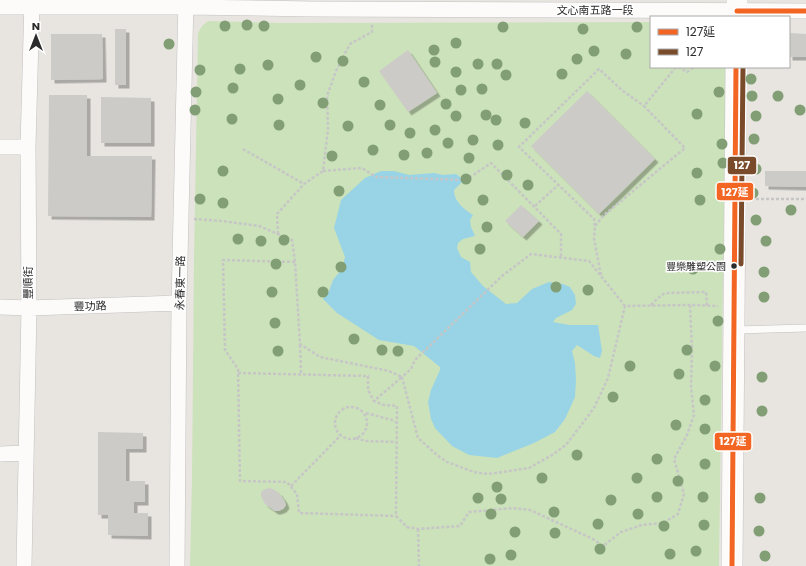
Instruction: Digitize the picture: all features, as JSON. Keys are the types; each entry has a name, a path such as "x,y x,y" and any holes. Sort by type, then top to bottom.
{"street":[{"name":"文心南五路一段","path":"0,7 32,3 313,4 373,9 601,5 806,11"},
{"name":"豐順街","path":"24,566 28,308 28,147 32,3"},
{"name":"永春東一路","path":"177,566 179,303 187,3"},
{"path":"732,566 736,68"},
{"path":"0,147 28,147"},
{"name":"豐功路","path":"0,308 179,303"},
{"path":"0,454 26,453"}],"lane":[{"path":"734,330 806,328"}],"path":[{"path":"323,171 328,129 328,96 336,71 350,44 372,32 373,9"},
{"path":"644,106 676,68"},
{"path":"679,68 687,72 693,68"},
{"path":"595,226 603,216 685,148 644,106 623,91 599,69 519,147 594,219 594,240 601,276"},
{"path":"243,149 304,184"},
{"path":"278,234 277,214 304,184 323,171 362,168 376,177 466,180 491,163 561,234 561,257"},
{"path":"535,206 558,185"},
{"path":"735,199 806,199"},
{"path":"181,218 259,226 292,240 295,262 301,375"},
{"path":"374,401 411,369 415,360 502,276 532,254 589,261 625,306"},
{"path":"295,262 223,260 225,350 238,369 240,481 287,482 297,494 299,513 396,516 407,527 418,529 460,526 469,512 513,508 530,510 593,539 603,546 621,532 642,525 663,523 678,514 684,494 674,459 687,435 694,415 691,386 692,351 690,305"},
{"path":"651,305 665,293 706,292 707,306"},
{"path":"625,306 690,305 734,307"},
{"path":"402,377 418,438 437,456 447,462 474,472 488,474 528,468 552,455 566,444 594,408 608,378 625,306"},
{"path":"300,344 320,357 389,371 402,377"},
{"path":"238,373 368,376 368,390 374,401 384,405 397,406 396,516"},
{"path":"352,406 362,409 368,423 364,433 354,439 348,439 341,435 336,428 335,423 338,413 342,409 352,406"},
{"path":"365,413 396,422"},
{"path":"291,486 341,435"},
{"path":"356,438 365,441 396,442"},
{"path":"418,529 419,566"}],"green space":[{"name":"豐樂雕塑公園","path":"208,21 280,23 650,22 650,68 726,68 719,566 190,566 198,33 202,26"}],"water":[{"path":"381,171 394,171 409,175 434,173 443,175 456,174 464,180 454,190 454,194 460,205 473,215 470,220 475,236 463,239 458,243 457,248 461,257 470,262 471,272 483,286 506,304 517,303 532,289 549,282 563,284 570,287 575,295 576,304 572,310 556,318 553,322 569,325 598,325 602,351 600,358 594,356 577,345 572,351 575,363 575,397 565,419 555,432 534,443 497,458 469,455 452,446 435,428 431,419 428,402 440,367 414,346 379,340 337,313 323,299 329,291 333,280 342,269 345,257 334,228 341,200 365,178"}],"building":[{"path":"115,29 126,29 126,85 115,85"},
{"path":"790,33 806,34 806,57 790,57"},
{"path":"51,34 102,34 103,79 51,80"},
{"path":"408,50 437,93 408,112 379,71"},
{"path":"587,91 655,159 599,214 531,146"},
{"path":"49,95 87,95 87,156 152,156 151,217 48,216"},
{"path":"101,97 151,98 151,143 101,143"},
{"path":"765,171 806,171 806,187 765,186"},
{"path":"521,205 539,221 523,237 505,221"},
{"path":"98,432 143,433 143,449 126,449 126,481 145,481 145,502 134,502 134,513 148,513 148,536 108,535 108,515 98,515"},
{"path":"269,488 279,493 284,500 286,505 283,509 275,511 265,504 261,493 263,490"}],"transit line":[{"name":"127延","path":"737,11 806,11"},
{"name":"127延","path":"732,566 736,68"},
{"name":"127","path":"741,264 743,68"}],"place":[{"name":"豐樂雕塑公園","path":"734,266"}]}
